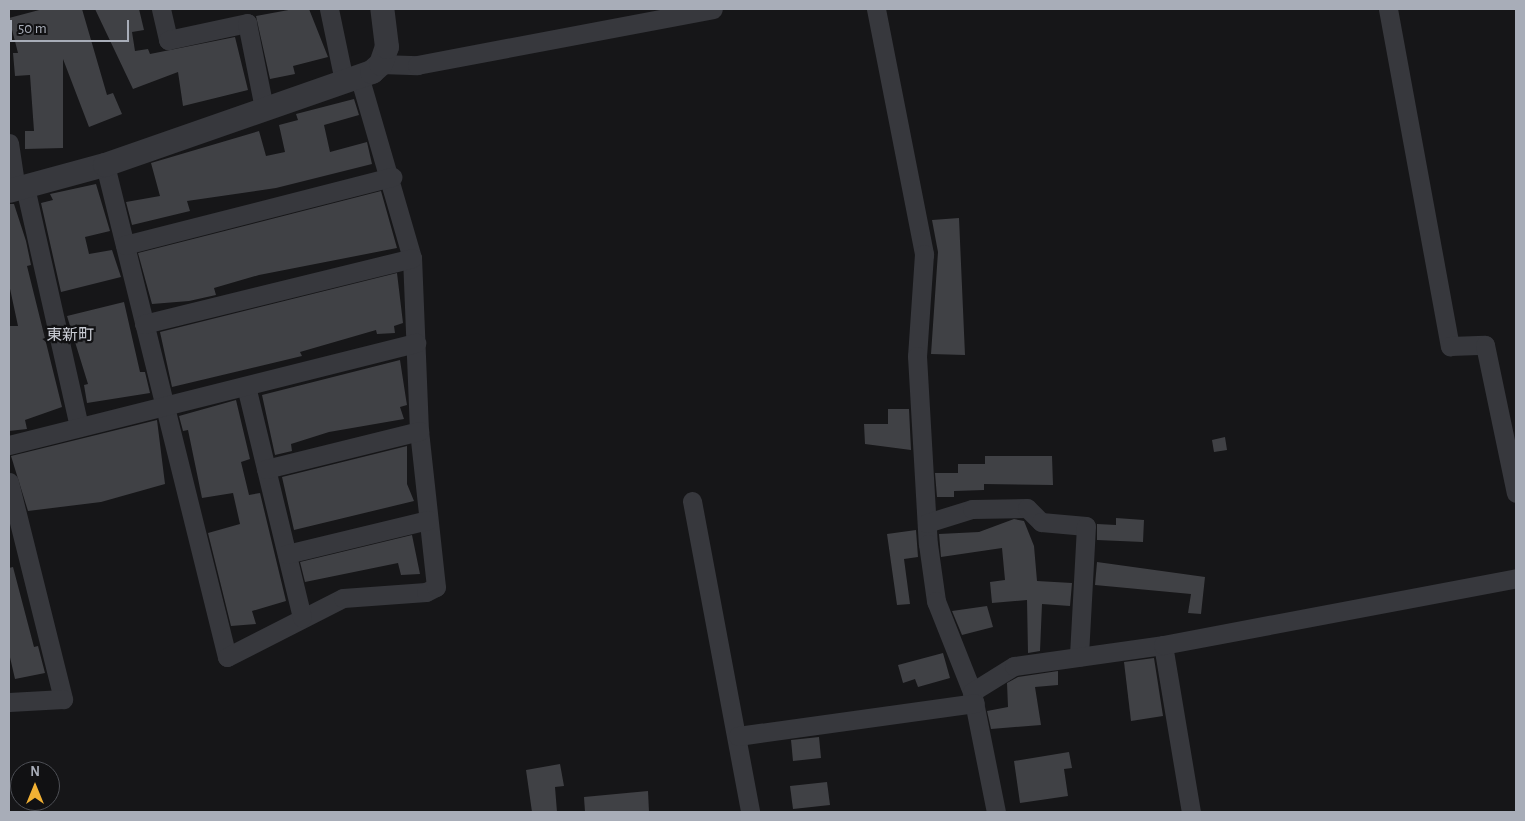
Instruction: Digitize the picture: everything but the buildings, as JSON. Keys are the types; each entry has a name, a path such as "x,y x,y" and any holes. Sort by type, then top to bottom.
{"street":[{"path":"161,9 168,40 246,16 264,108"},
{"path":"106,165 227,657 302,616 343,598 426,592 436,587 419,431 412,258 392,177 352,79 328,9"},
{"path":"381,64 387,47 382,9"},
{"path":"17,189 106,165 264,108 352,79 381,64 417,65 712,9"},
{"path":"876,9 924,254 917,356 927,523 936,601 973,698 996,812"},
{"path":"1388,9 1450,346 1485,345 1516,493"},
{"path":"9,143 17,189 79,428"},
{"path":"125,245 392,177"},
{"path":"144,324 412,258"},
{"path":"9,445 416,344"},
{"path":"246,386 302,616"},
{"path":"266,469 419,431"},
{"path":"9,482 63,699 9,702"},
{"path":"692,501 738,736 750,812"},
{"path":"927,523 972,509 1027,508 1041,522 1086,526 1079,657"},
{"path":"287,554 428,520"},
{"path":"738,736 973,698 1014,666 1163,644 1516,578"},
{"path":"1163,644 1191,812"}],"district":[{"name":"東新町","path":"70,335"}]}
